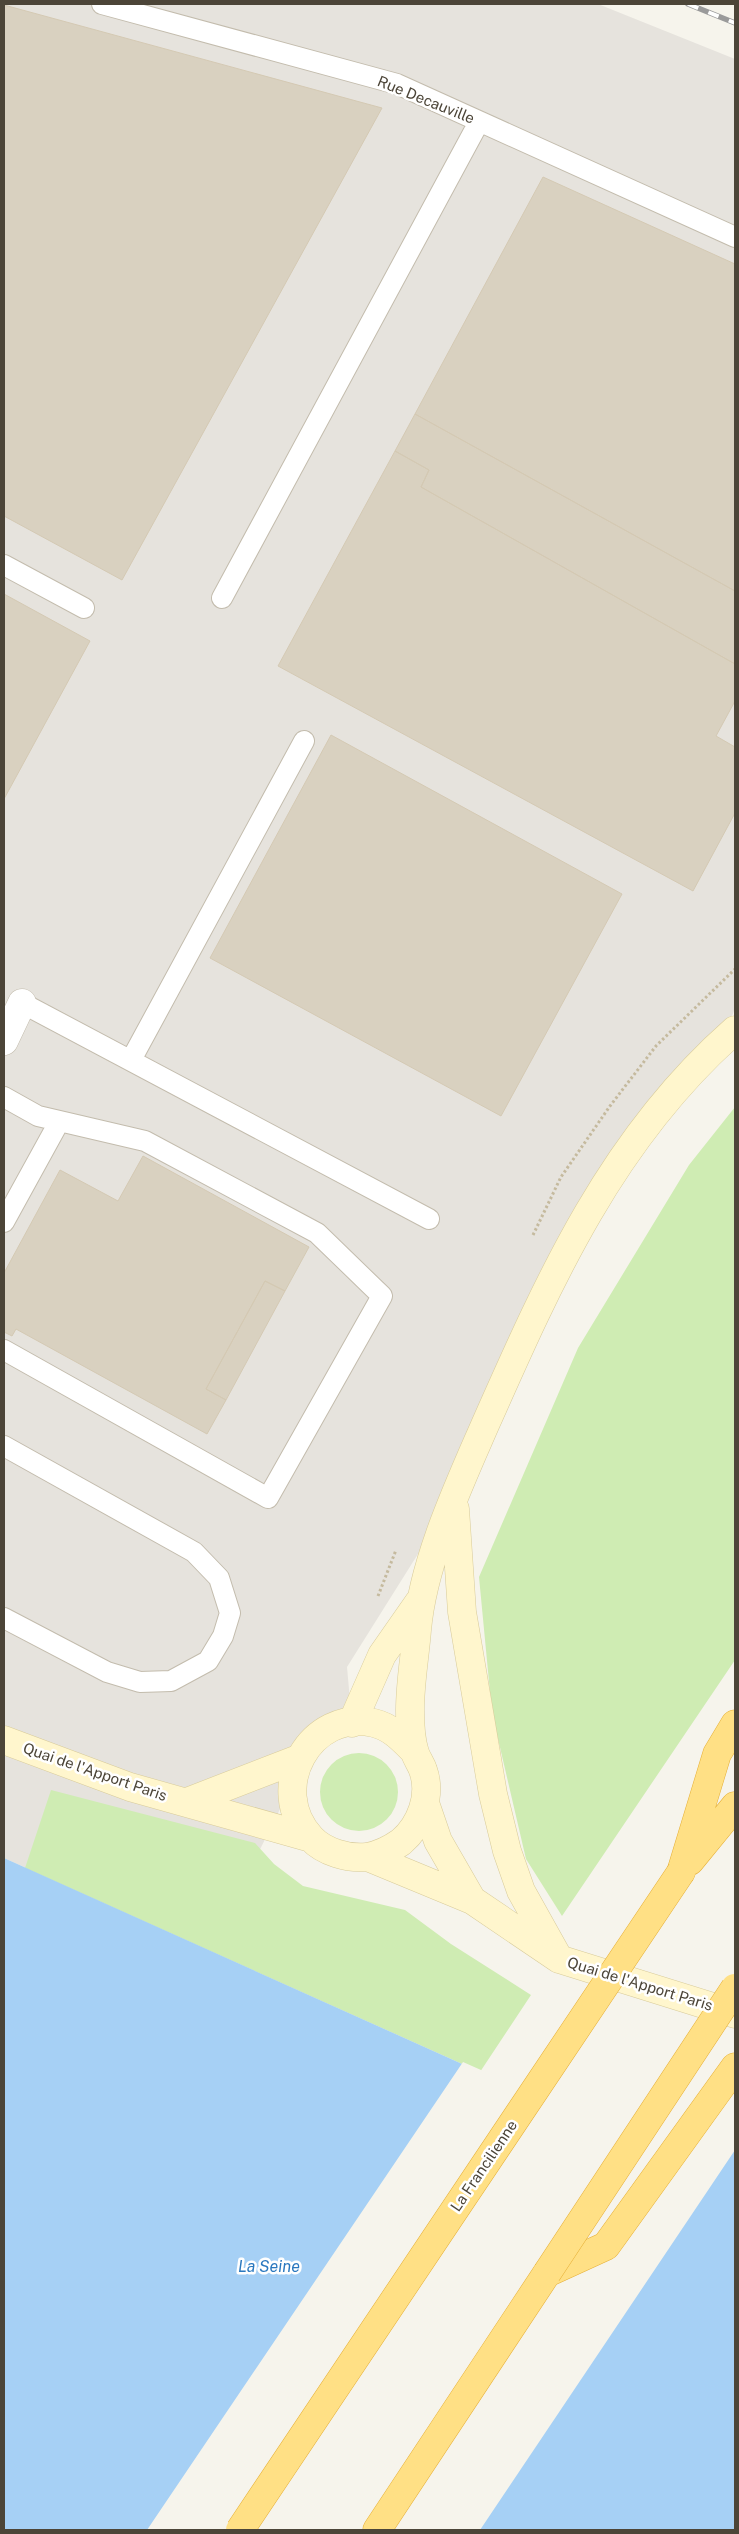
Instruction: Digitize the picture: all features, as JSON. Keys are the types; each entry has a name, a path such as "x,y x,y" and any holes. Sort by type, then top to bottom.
{"highway":[{"path":"681,1872 717,1754 735,1724"},
{"name":"La Francilienne","path":"240,2530 681,1872 735,1806"},
{"path":"377,2530 735,1988"},
{"path":"547,2273 606,2246 735,2067"}],"main road":[{"path":"414,1751 393,1732 373,1723 352,1723 336,1727 313,1741 298,1759 293,1774 291,1797 297,1819 311,1838 322,1847 344,1856 368,1857 390,1850 409,1835 417,1825 425,1803 424,1772 414,1751 410,1710 420,1600 454,1495 539,1303 598,1195 662,1104 735,1030"},
{"path":"454,1495 462,1612 492,1794 507,1851 521,1891 559,1959"},
{"path":"352,1723 382,1655 420,1600"},
{"name":"Quai de l'Apport Paris","path":"4,1740 130,1787 311,1838"},
{"name":"Quai de l'Apport Paris","path":"187,1802 298,1759"},
{"name":"Quai de l'Apport Paris","path":"425,1803 438,1841 472,1900"},
{"name":"Quai de l'Apport Paris","path":"368,1857 472,1900 559,1959 735,2014"}],"street":[{"path":"4,1041 22,1002"}],"lane":[{"name":"Rue Decauville","path":"102,4 397,84 735,237"},
{"path":"222,598 480,122"},
{"path":"4,565 84,608"},
{"path":"131,1060 304,741"},
{"path":"22,1002 429,1219"},
{"path":"4,1097 38,1116 145,1141 317,1233 382,1296 268,1498 12,1354"},
{"path":"4,1222 59,1122"},
{"path":"4,1446 194,1552 219,1578 230,1613 223,1636 208,1661 171,1681 140,1682 107,1672 4,1618"}],"shaded area":[{"path":"4,4 598,4 735,59 735,1008 723,1041 597,1195 455,1495 347,1667 352,1723 336,1727 286,1797 210,1950 4,1858"}],"green space":[{"path":"735,1107 735,1660 562,1916 526,1859 492,1713 479,1577 578,1348 689,1165"},
{"path":"359,1753 374,1756 387,1764 395,1777 398,1792 395,1807 387,1820 374,1828 359,1831 344,1828 331,1820 323,1807 320,1792 323,1777 331,1764 344,1756"},
{"path":"51,1790 255,1843 274,1864 303,1886 405,1910 451,1944 531,1995 480,2072 25,1868"}],"water":[{"name":"La Seine","path":"4,1858 480,2072 735,2123 735,2530 4,2530"}],"pier":[{"path":"463,2062 481,2070 735,2120 735,2150 480,2530 147,2530"}],"building":[{"path":"4,5 382,108 122,580 4,516"},
{"path":"543,177 735,264 735,591 415,414"},
{"path":"415,414 735,591 735,664 421,487 429,470 395,451"},
{"path":"395,451 429,470 421,487 735,664 735,701 716,736 735,747 735,813 693,891 278,666"},
{"path":"4,594 90,641 4,799"},
{"path":"331,735 622,894 501,1116 210,958"},
{"path":"143,1156 309,1247 285,1291 265,1281 206,1389 226,1400 207,1434 16,1329 12,1336 4,1332 4,1273 60,1170 118,1201"},
{"path":"265,1281 285,1291 226,1400 206,1389"}],"railway":[{"path":"688,4 735,23"}]}
